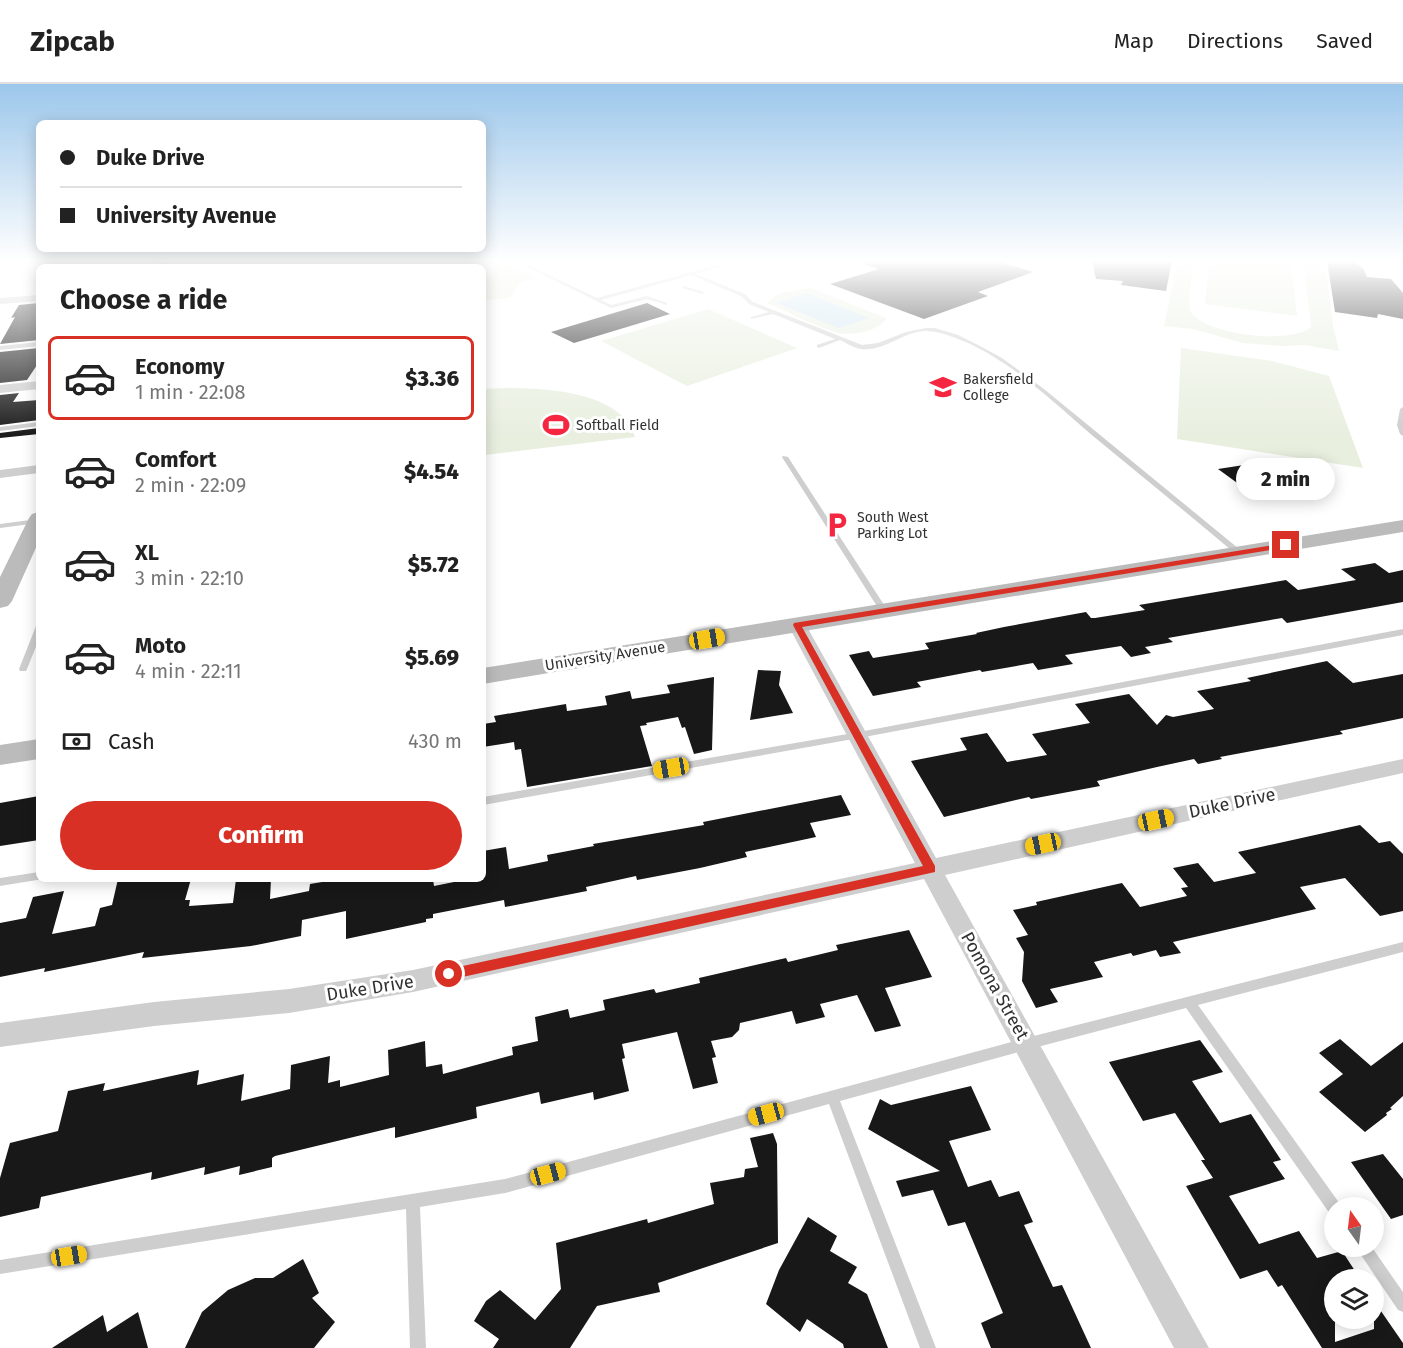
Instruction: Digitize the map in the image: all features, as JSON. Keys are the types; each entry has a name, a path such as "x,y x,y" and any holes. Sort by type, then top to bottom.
{"street":[{"path":"0,389 36,385"},
{"path":"0,474 36,469"},
{"path":"2,592 36,524"},
{"name":"University Avenue","path":"486,676 1403,526"},
{"name":"Pomona Street","path":"797,625 1192,1348"},
{"path":"0,755 36,749"},
{"name":"Duke Drive","path":"0,1035 154,1014 289,1001 413,981 1403,766"}],"lane":[{"path":"793,320 839,339 869,348 917,331 935,330 970,344 1017,372 1240,553"},
{"path":"819,346 839,339"},
{"path":"0,348 36,344"},
{"path":"1403,409 1400,425 1403,434"},
{"path":"0,429 36,424"},
{"path":"785,457 884,611"},
{"path":"0,526 36,520"},
{"path":"486,800 859,735 1403,632"},
{"path":"23,669 36,636"},
{"path":"0,882 36,876"},
{"path":"0,1267 505,1186 1026,1044 1403,947"},
{"path":"1189,1002 1327,1197"},
{"path":"832,1096 928,1348"},
{"path":"413,1200 418,1348"},
{"path":"1370,1257 1403,1305"}],"green space":[{"path":"671,320 733,320 797,348 687,386 601,341"},
{"path":"805,320 885,320 872,329 858,333 844,334"},
{"path":"1165,320 1199,320 1230,332 1268,336 1301,332 1311,327 1310,320 1332,320 1339,351 1305,345 1243,343 1193,329 1164,326"},
{"path":"1181,348 1272,361 1329,376 1363,468 1177,439"},
{"name":"Softball Field","path":"486,389 540,389 580,395 615,410 627,422 635,437 486,455"}],"water":[{"path":"819,320 863,320 839,328"}],"building":[{"path":"13,320 36,320 36,340 0,344"},
{"path":"591,320 650,320 574,343 551,332"},
{"path":"36,348 36,366 27,380 0,383 0,352"},
{"path":"19,393 13,402 36,400 36,420 0,425 0,395"},
{"path":"36,428 36,434 0,438 0,433"},
{"path":"1257,463 1279,480 1240,485 1218,469"},
{"path":"1375,563 1389,573 1403,570 1403,602 1287,623 1282,618 1168,638 1173,642 1145,647 1151,653 1131,657 1121,646 1065,655 1073,664 1038,670 1033,663 982,672 980,670 917,682 921,687 873,696 849,655 869,651 873,658 929,649 925,643 1004,627 1086,612 1091,618 1095,618 1145,610 1139,605 1286,580 1298,590 1356,580 1341,569"},
{"path":"1327,661 1353,683 1403,674 1403,718 1340,731 1343,734 1220,757 1222,759 1198,764 1194,759 1097,781 1100,786 1031,799 1029,797 944,817 911,761 967,750 960,738 987,733 1007,762 1047,755 1032,734 1090,723 1075,704 1129,694 1157,725 1166,715 1173,717 1214,709 1197,691 1251,681 1247,678"},
{"path":"758,670 781,671 779,685 793,713 750,720"},
{"path":"714,677 712,750 694,754 685,727 682,728 678,717 646,723 647,725 640,726 652,766 527,787 521,749 515,750 514,742 486,747 486,724 496,722 494,716 566,704 567,711 607,705 605,696 630,691 632,699 670,693 667,685"},
{"path":"841,795 851,815 810,823 816,837 745,852 747,857 637,880 636,876 586,887 587,891 505,907 504,900 433,914 433,918 426,919 426,922 346,939 346,911 302,920 301,936 251,946 142,958 144,952 44,972 45,968 0,977 0,923 26,918 33,897 64,891 52,934 95,926 100,908 112,905 117,882 190,882 185,900 190,900 189,906 233,903 236,882 271,882 270,899 309,891 310,884 322,882 433,882 434,886 454,882 486,882 486,850 506,847 509,869 548,861 547,855 594,846 593,844 704,825 703,822"},
{"path":"36,797 36,840 0,846 0,803"},
{"path":"1360,825 1379,843 1390,841 1403,854 1403,911 1380,916 1345,878 1300,887 1316,909 1173,942 1181,953 1160,957 1156,950 1133,956 1131,953 1094,962 1103,977 1050,989 1058,1002 1036,1008 1022,981 1024,952 1016,938 1028,935 1013,910 1037,905 1036,902 1122,883 1140,907 1187,896 1181,888 1188,887 1173,868 1198,863 1214,882 1256,873 1238,852"},
{"path":"909,930 932,977 885,988 901,1026 875,1032 857,995 820,1004 825,1017 796,1024 792,1011 740,1023 739,1030 732,1037 711,1041 716,1057 712,1058 718,1083 693,1089 677,1032 622,1044 625,1058 622,1059 629,1091 594,1100 593,1092 541,1104 539,1092 476,1107 477,1118 395,1138 395,1127 275,1156 272,1158 272,1167 239,1175 240,1166 204,1175 205,1167 151,1180 152,1172 41,1197 39,1208 0,1217 0,1178 10,1143 58,1131 68,1091 105,1083 103,1091 199,1070 197,1085 244,1074 241,1101 290,1089 291,1065 330,1056 328,1083 340,1080 340,1087 389,1075 388,1050 425,1041 426,1067 442,1064 443,1074 513,1055 512,1047 538,1041 535,1017 568,1009 570,1018 605,1010 603,1000 654,989 656,993 700,983 699,978 786,958 788,962 838,950 836,945"},
{"path":"1340,1039 1371,1066 1403,1042 1403,1096 1390,1108 1392,1109 1386,1113 1387,1115 1365,1132 1319,1092 1343,1074 1319,1053"},
{"path":"1200,1040 1223,1072 1192,1081 1220,1123 1251,1114 1281,1160 1273,1162 1285,1179 1229,1196 1259,1244 1299,1231 1317,1258 1346,1257 1354,1269 1324,1269 1324,1329 1335,1329 1335,1342 1374,1329 1384,1329 1384,1315 1403,1343 1403,1348 1322,1348 1282,1285 1278,1287 1267,1270 1240,1279 1186,1186 1213,1178 1201,1160 1205,1160 1175,1113 1143,1121 1109,1062"},
{"path":"971,1086 991,1130 949,1141 968,1187 991,1180 999,1197 1019,1191 1033,1222 1024,1225 1053,1287 1062,1285 1091,1348 991,1348 981,1323 1003,1313 965,1222 948,1226 933,1190 902,1197 896,1181 940,1171 868,1129 880,1099 891,1105"},
{"path":"773,1133 777,1144 778,1243 658,1283 660,1292 597,1306 570,1348 493,1348 499,1339 474,1321 486,1301 500,1290 535,1320 561,1289 556,1243 647,1219 648,1223 714,1204 710,1183 744,1177 745,1169 758,1167 750,1138"},
{"path":"1383,1154 1403,1179 1403,1215 1391,1219 1384,1209 1384,1197 1376,1197 1351,1162"},
{"path":"808,1217 837,1236 830,1251 857,1267 848,1283 867,1294 888,1348 844,1348 843,1344 807,1319 800,1332 766,1304 779,1270"},
{"path":"303,1259 319,1293 312,1298 335,1322 314,1348 185,1348 202,1312 228,1290 255,1278 273,1278"},
{"path":"138,1312 148,1348 52,1348 103,1315 107,1332"}],"place":[{"name":"Bakersfield College","path":"943,387"},
{"name":"Softball Field","path":"556,425"},
{"name":"South West Parking Lot","path":"837,525"}],"route":[{"path":"449,974 931,869 797,625 1286,545"}]}
